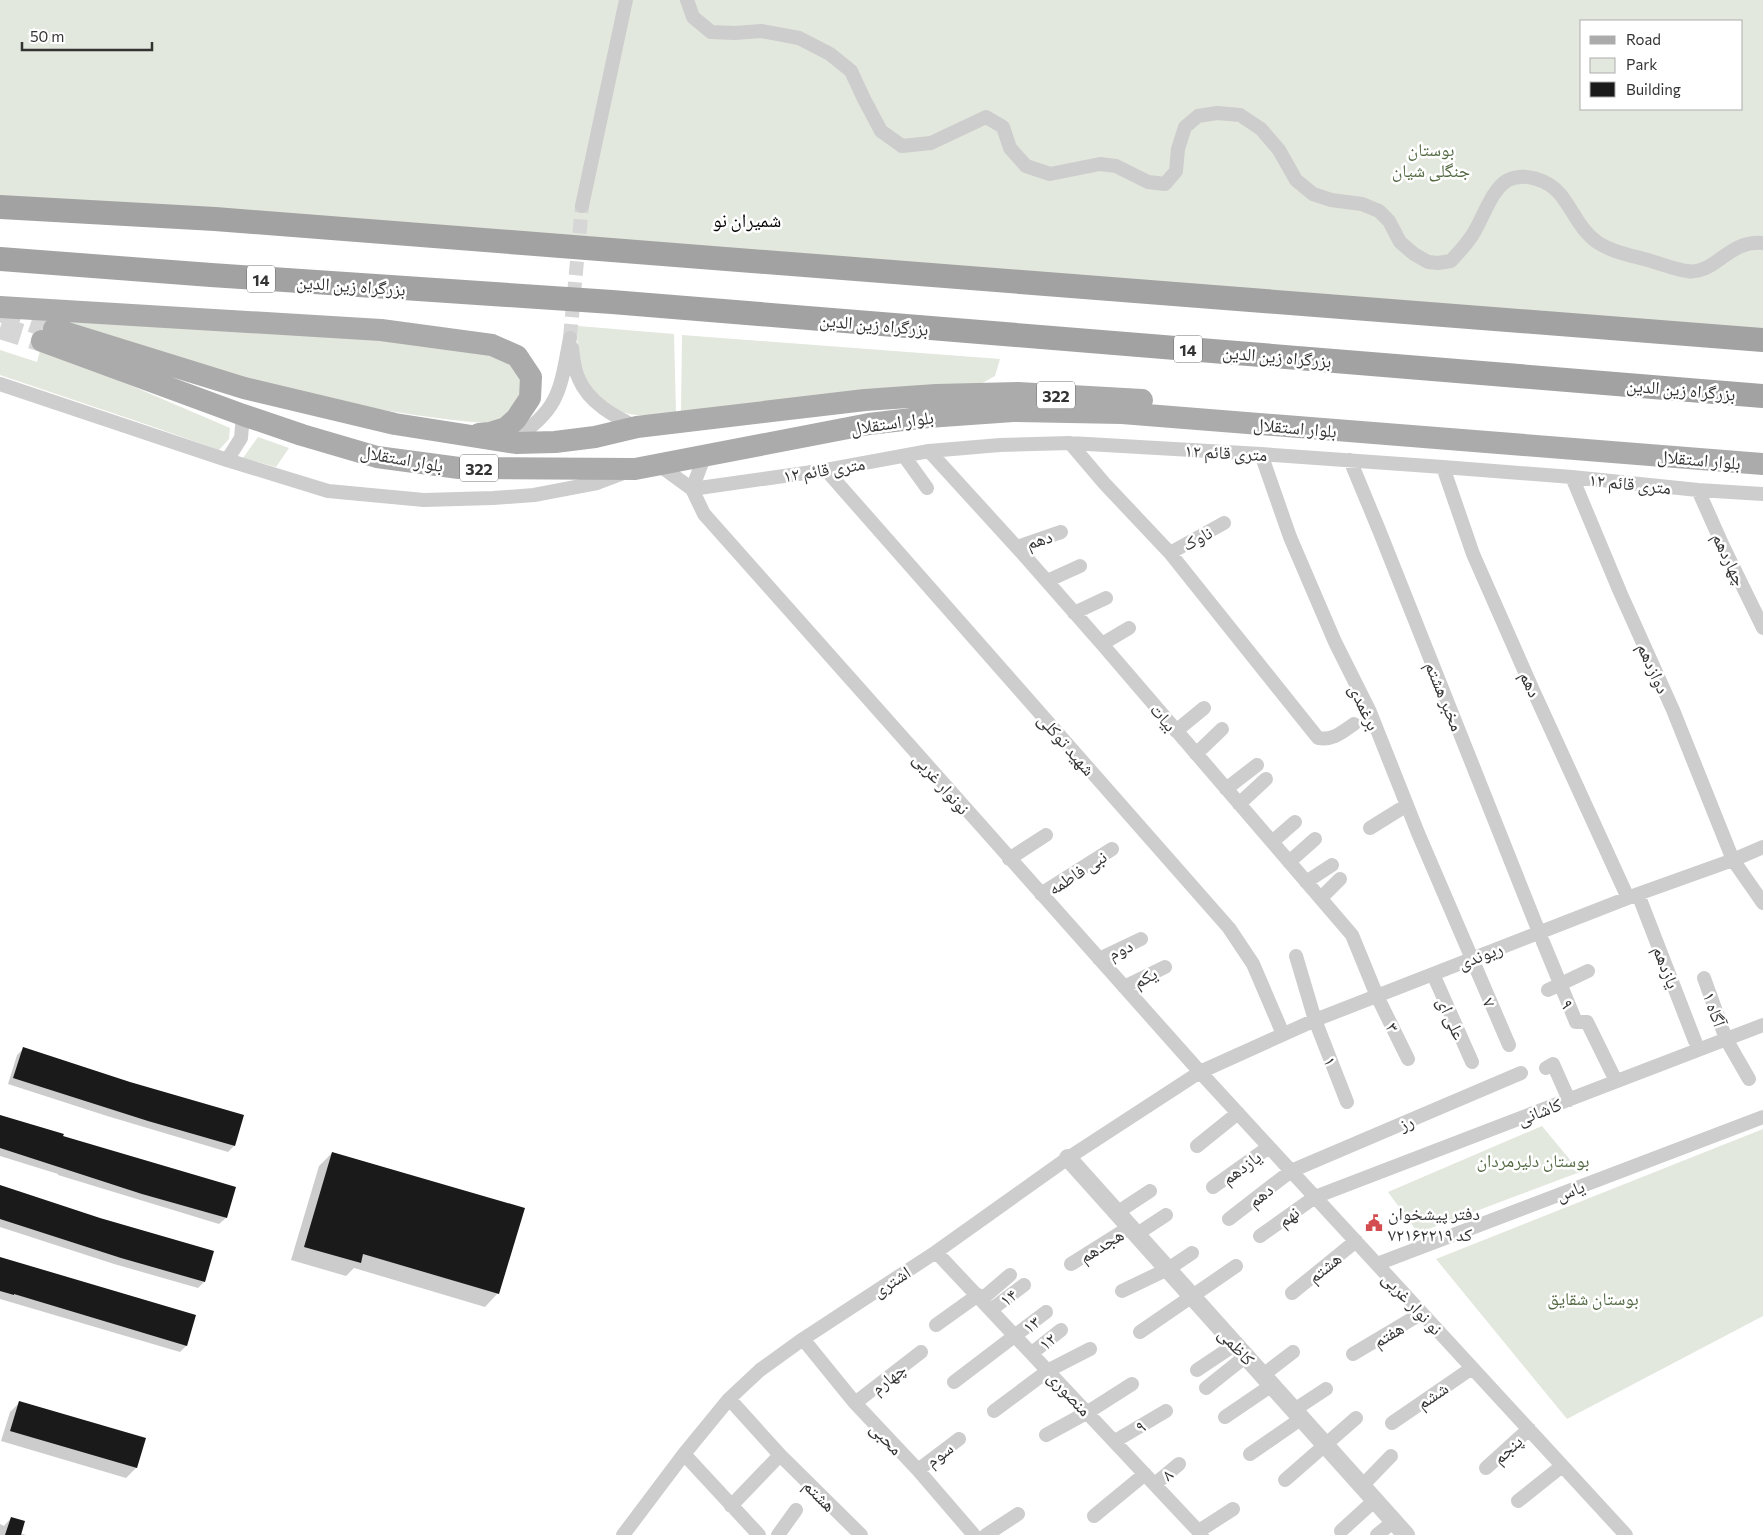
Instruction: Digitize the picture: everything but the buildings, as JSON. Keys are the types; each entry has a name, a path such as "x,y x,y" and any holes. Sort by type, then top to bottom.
{"highway":[{"path":"0,207 215,219 1763,340"},
{"name":"بزرگراه زین الدین","path":"0,259 211,276 612,302 1763,396"}],"main road":[{"path":"0,307 381,330 492,345 517,356 531,377 530,398 516,418 506,428 490,434 462,436"},
{"name":"بلوار استقلال","path":"1763,449 1121,398 1028,394 936,395 865,400 637,427 617,433 565,440 510,443 395,424 354,415 244,388 48,335 242,415 377,457 459,468 635,468 869,424 928,416 1013,411 1122,413 1763,464"},
{"path":"800,407 811,410 816,416 814,429 808,435"},
{"path":"343,447 330,430 333,419 354,415"}],"street":[{"path":"582,206 626,0"},
{"path":"687,0 693,17 711,32 761,31 798,38 830,54 852,71 881,131 902,146 931,143 986,117 1004,127 1010,148 1026,166 1050,174 1100,164 1116,166 1148,182 1165,184 1176,172 1178,149 1185,127 1198,116 1217,113 1240,114 1261,129 1279,150 1296,180 1313,194 1331,200 1362,204 1379,210 1389,221 1400,242 1414,254 1428,262 1452,261 1472,237 1491,199 1507,181 1521,176 1539,179 1559,193 1585,231 1597,242 1612,249 1689,272 1708,268 1723,255 1741,246 1753,242 1763,243"},
{"path":"510,443 531,429 544,416 556,397 570,338 579,380 587,393 615,417 637,427"},
{"path":"0,384 227,460 328,491 424,500 534,495 597,483 635,468"},
{"path":"227,460 241,438 242,415"},
{"name":"۱۲ متری قائم","path":"692,489 826,470 929,451 1000,445 1070,443 1443,466 1698,490 1763,494"},
{"name":"برغمدی","path":"1070,443 1104,484 1170,553 1318,738 1334,737 1354,724"},
{"name":"بیات","path":"929,451 1017,547 1321,898 1352,936 1377,996"},
{"name":"برغمدی","path":"1261,454 1294,546 1335,642 1370,712 1471,959"},
{"path":"659,465 692,489 705,455"},
{"path":"904,456 927,488"},
{"name":"مخبر هشتم","path":"1350,460 1541,937"},
{"name":"دهم","path":"1443,466 1474,554 1532,688 1633,896"},
{"name":"شهید توکلی","path":"826,470 1229,928 1253,964 1283,1034"},
{"name":"دوازدهم","path":"1572,477 1672,710 1733,860 1763,903"},
{"name":"نونوار غربی","path":"692,489 704,514 1200,1072"},
{"name":"چهاردهم","path":"1698,490 1763,628"},
{"name":"ناوک","path":"1170,553 1224,523"},
{"name":"دهم","path":"1017,547 1061,532"},
{"path":"1047,582 1080,566"},
{"path":"1074,613 1106,598"},
{"path":"1102,644 1130,628"},
{"path":"1176,731 1204,708"},
{"path":"1196,754 1222,729"},
{"path":"1226,790 1257,765"},
{"path":"1239,804 1266,779"},
{"path":"1370,828 1407,805"},
{"path":"1272,842 1295,822"},
{"path":"1009,859 1046,836"},
{"path":"1289,862 1315,839"},
{"name":"ریوندی","path":"1200,1072 1315,1020 1471,959 1541,937 1633,896 1733,860 1763,847"},
{"name":"نبی فاطمه","path":"1041,894 1112,849"},
{"path":"1306,882 1332,865"},
{"path":"1321,898 1340,878"},
{"name":"یازدهم","path":"1633,896 1695,1041"},
{"name":"۹","path":"1541,937 1554,987 1576,1022 1587,1022 1616,1081"},
{"name":"دوم","path":"1099,959 1141,939"},
{"name":"۱","path":"1296,956 1315,1020 1347,1102"},
{"name":"۷","path":"1471,959 1509,1046"},
{"name":"یکم","path":"1124,987 1165,967"},
{"path":"1554,987 1588,971"},
{"name":"علی ای","path":"1433,974 1472,1062"},
{"name":"آگاه ۱","path":"1704,978 1726,1039 1749,1079"},
{"name":"۳","path":"1377,996 1408,1059"},
{"name":"کاشانی","path":"1315,1197 1763,1025"},
{"path":"1546,1068 1553,1064 1569,1100"},
{"name":"نو نوار غربی","path":"1200,1072 1626,1535"},
{"name":"اشتری","path":"623,1535 684,1454 729,1399 760,1370 803,1339 936,1252 1068,1158 1200,1072"},
{"name":"رز","path":"1291,1171 1521,1073"},
{"path":"1197,1146 1238,1113"},
{"name":"یاس","path":"1376,1264 1763,1117"},
{"name":"یازدهم","path":"1213,1187 1269,1147"},
{"name":"کاظمی","path":"1068,1158 1406,1535"},
{"name":"دهم","path":"1229,1219 1291,1171"},
{"path":"1118,1212 1150,1191"},
{"name":"نهم","path":"1260,1236 1315,1197"},
{"path":"1134,1230 1166,1215"},
{"name":"هجدهم","path":"1071,1264 1134,1230"},
{"name":"هشتم","path":"1292,1293 1356,1242"},
{"name":"منصوری","path":"936,1252 1201,1533"},
{"path":"1122,1291 1168,1269 1192,1253"},
{"path":"1140,1332 1236,1266"},
{"path":"936,1325 984,1301 1010,1275"},
{"name":"۱۴","path":"984,1301 1024,1285"},
{"name":"۱۳","path":"954,1382 1046,1312"},
{"name":"هفتم","path":"1353,1354 1422,1313"},
{"name":"۱۲","path":"1032,1353 1061,1330"},
{"name":"محبی","path":"803,1339 855,1403 918,1470 974,1535"},
{"path":"994,1411 1049,1370 1090,1349"},
{"path":"1197,1370 1241,1350"},
{"path":"1206,1388 1241,1350"},
{"name":"چهارم","path":"855,1403 920,1352"},
{"path":"1225,1417 1268,1380 1293,1352"},
{"name":"ششم","path":"1392,1423 1472,1368"},
{"path":"1046,1435 1088,1412 1132,1384"},
{"path":"1250,1454 1326,1389"},
{"name":"هشتم","path":"733,1403 780,1455 861,1535"},
{"name":"۹","path":"1115,1441 1166,1411"},
{"path":"1285,1480 1356,1418"},
{"name":"پنجم","path":"1486,1468 1529,1429"},
{"name":"سوم","path":"918,1470 959,1438"},
{"path":"684,1454 758,1535"},
{"path":"731,1506 780,1455"},
{"path":"1362,1486 1391,1456"},
{"name":"۸","path":"1094,1516 1150,1479 1179,1464"},
{"path":"1518,1501 1562,1466"},
{"path":"1341,1530 1375,1500"},
{"path":"1201,1533 1233,1509"},
{"path":"778,1535 796,1510"},
{"path":"986,1535 1018,1514"},
{"path":"1376,1535 1394,1521"}],"green space":[{"name":"بوستان جنگلی شیان","path":"0,0 1763,0 1763,342 0,209"},
{"path":"51,318 392,339 505,357 521,377 523,394 497,424 442,419 388,411 307,394 251,379"},
{"path":"578,326 674,334 676,413 635,415 616,409 604,402 587,380 582,367 577,340"},
{"path":"682,335 1000,359 995,376 977,386 681,412"},
{"path":"41,347 230,428 229,439 219,450 0,375 0,350 37,362"},
{"path":"258,437 289,448 276,467 243,458"},
{"name":"بوستان دلیرمردان","path":"1542,1126 1580,1172 1418,1233 1388,1192"},
{"name":"بوستان شقایق","path":"1763,1129 1763,1316 1567,1419 1436,1259"}],"tunnel":[{"path":"570,338 582,206"},
{"path":"0,311 54,329"},
{"path":"0,328 42,341"}],"place":[{"name":"دفتر پیشخوان کد ۷۲۱۶۲۲۱۹","path":"1374,1223"}],"district":[{"name":"شمیران نو","path":"747,219"}]}
